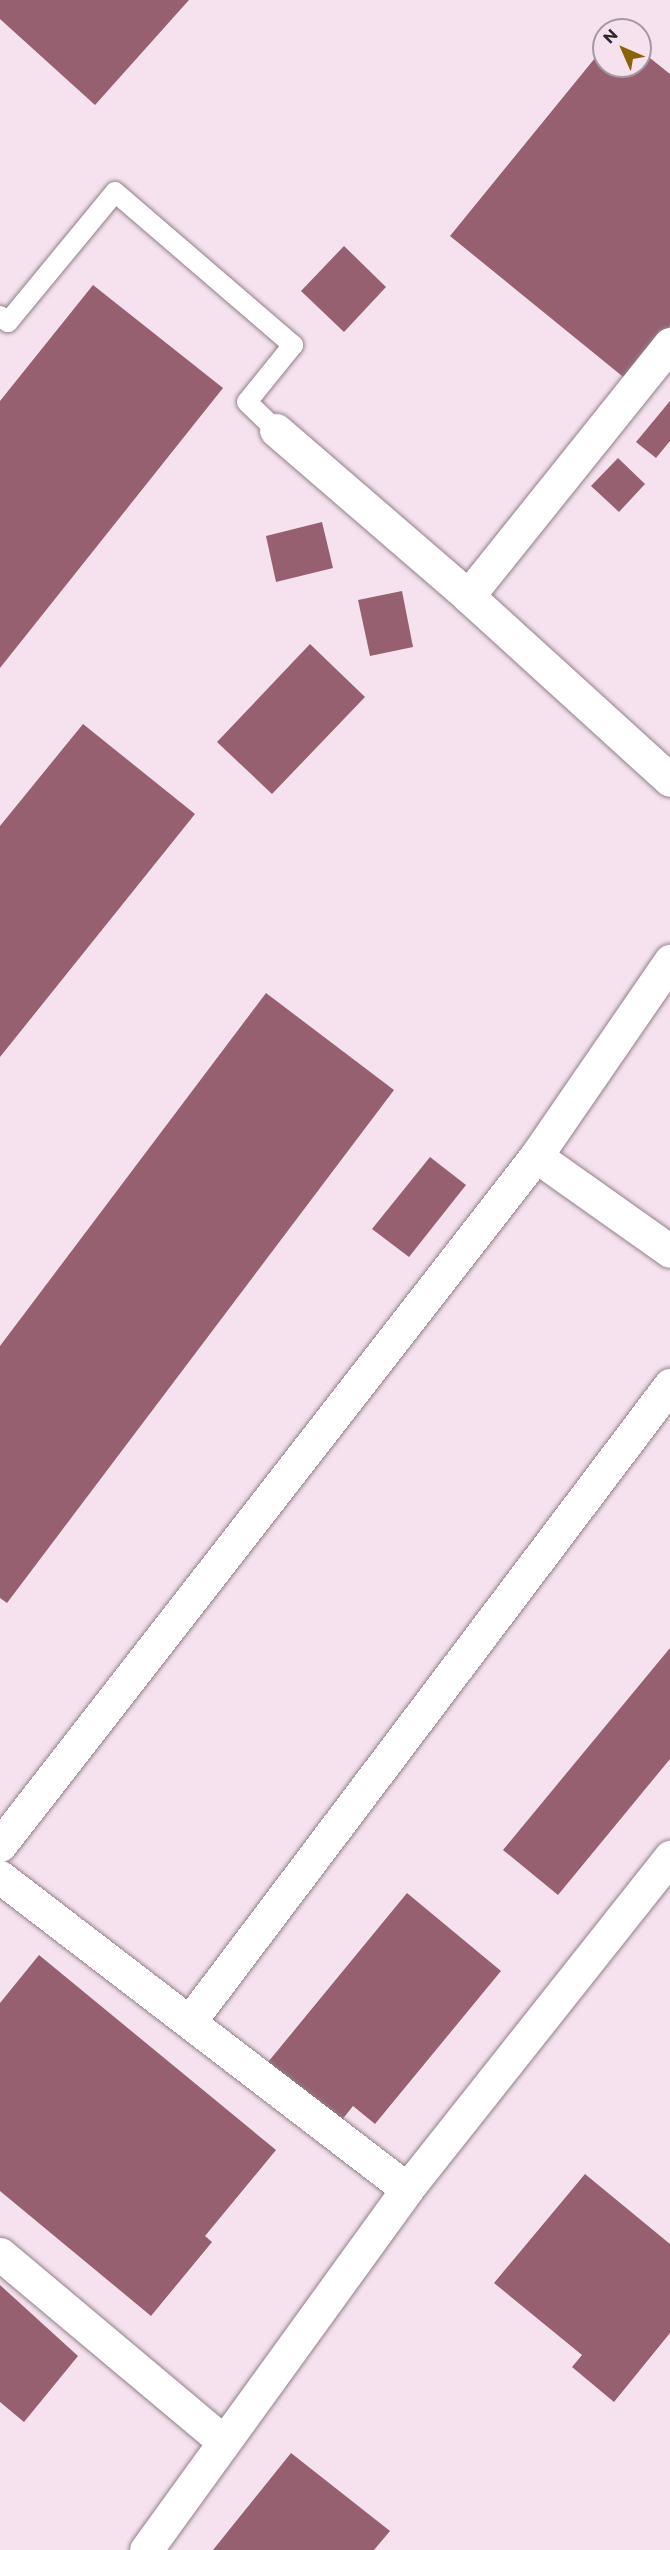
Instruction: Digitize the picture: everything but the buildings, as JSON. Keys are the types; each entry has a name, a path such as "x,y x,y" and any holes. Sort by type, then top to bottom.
{"street":[{"path":"468,596 670,344"},
{"path":"276,430 468,596 670,780"},
{"path":"0,1845 536,1156 670,961"},
{"path":"536,1156 670,1251"},
{"path":"190,2021 670,1385"},
{"path":"146,2550 222,2440 407,2189 670,1857"},
{"path":"0,1877 407,2189"},
{"path":"0,2254 222,2440"}],"lane":[{"path":"0,316 8,322 115,192 293,345 247,402 276,430"}]}
